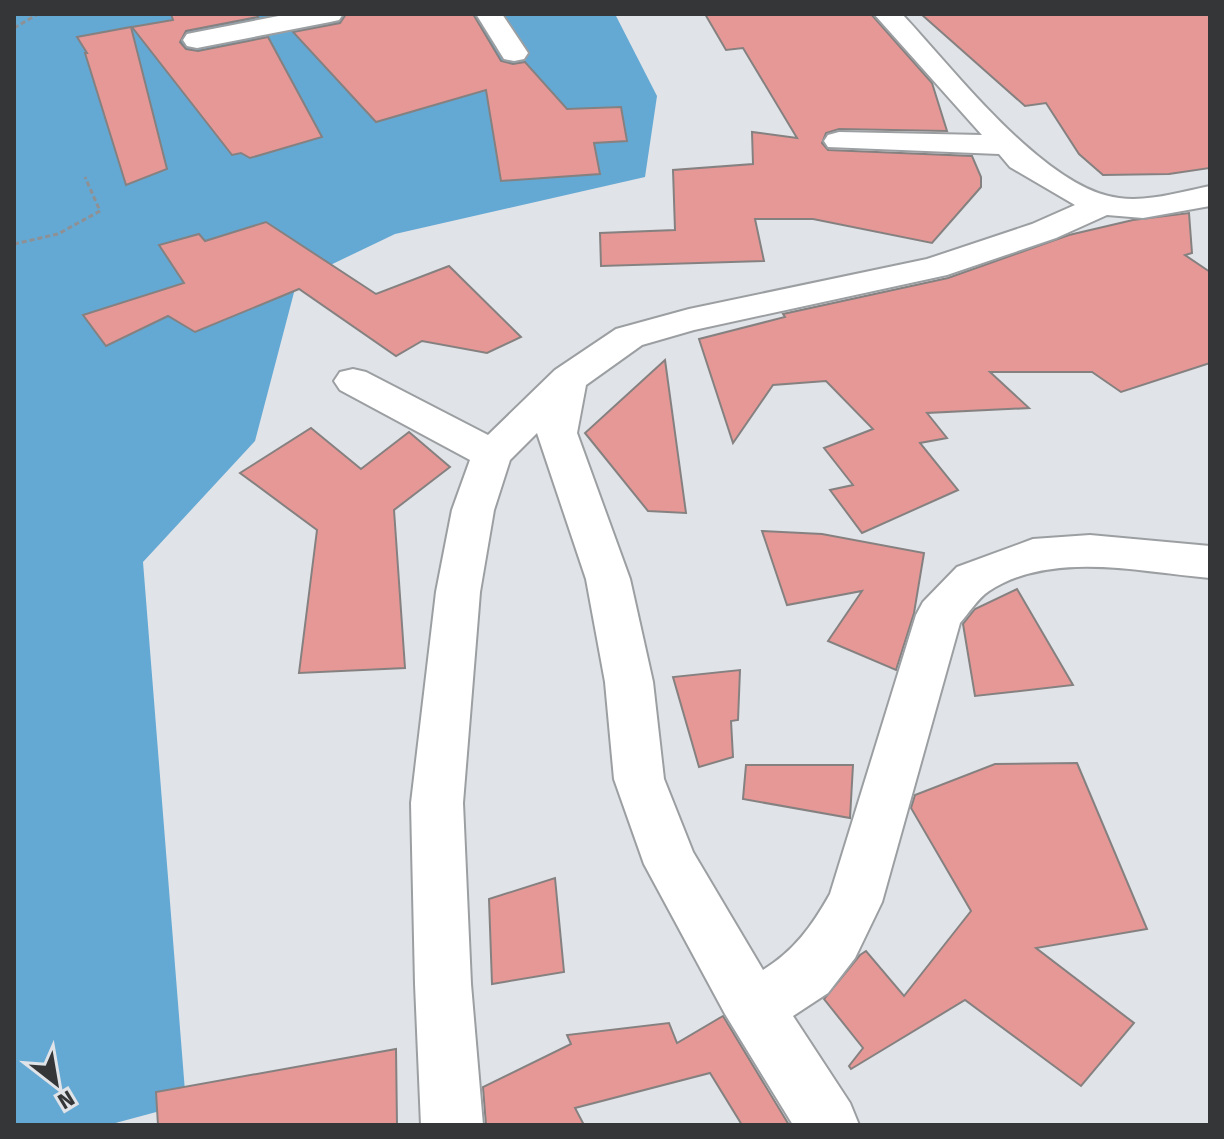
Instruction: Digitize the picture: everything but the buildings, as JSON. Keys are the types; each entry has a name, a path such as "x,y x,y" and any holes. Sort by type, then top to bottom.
{"street":[{"path":"197,40 330,14"},
{"path":"489,14 514,53"},
{"path":"887,14 1021,160 1046,176 1103,205 1122,208 1157,206 1210,196"},
{"path":"839,141 1007,145"},
{"path":"452,1125 443,984 437,803 458,592 473,510 492,454 568,379 629,337 689,320 935,268 1044,231 1103,205"},
{"path":"568,379 557,433 608,579 629,682 639,779 671,864 754,1007 828,1125"},
{"path":"353,381 492,454"},
{"path":"754,1007 808,974 835,939 855,902 939,615 973,579 1033,555 1090,551 1210,562"}],"path":[{"path":"14,28 38,14"},
{"path":"14,244 58,234 100,211 85,177"}],"water":[{"path":"14,14 615,14 657,96 645,177 395,234 297,281 255,441 143,562 186,1104 108,1125 14,1125"}]}
